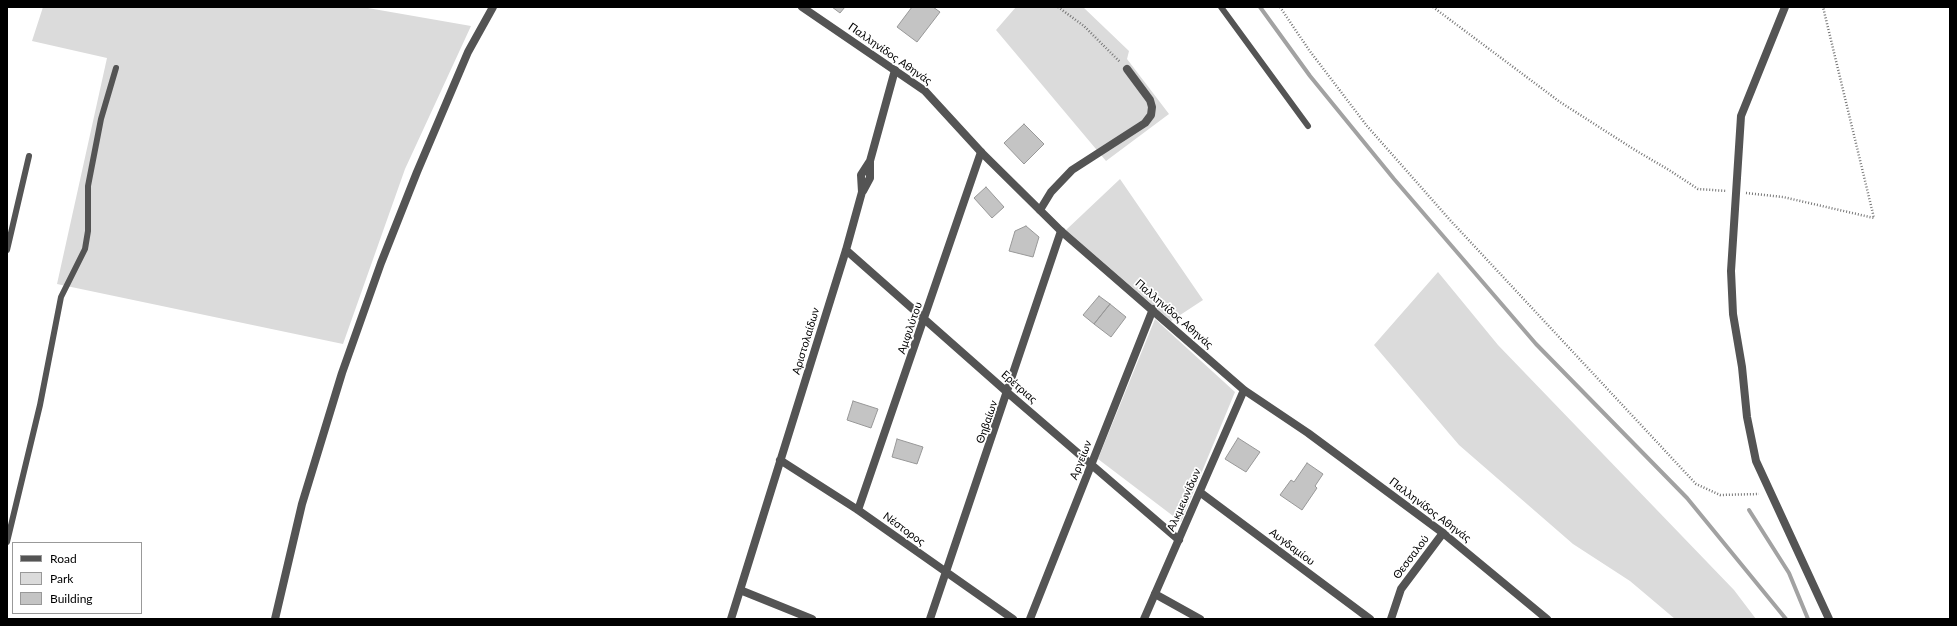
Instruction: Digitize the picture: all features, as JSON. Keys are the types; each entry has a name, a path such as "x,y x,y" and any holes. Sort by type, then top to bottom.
{"street":[{"path":"275,619 302,504 344,366 381,263 417,172 468,52 493,7"},
{"path":"1785,7 1741,116 1731,271 1733,314 1742,367 1747,417 1756,461 1829,619"},
{"name":"Παλληνίδος Αθηνάς","path":"804,8 925,91 982,152 1061,231 1153,309 1244,390 1308,433 1443,533 1547,619"},
{"path":"1040,210 1050,192 1072,170 1145,123 1151,115 1152,107 1150,100 1127,69"},
{"name":"Αριστολαίδων","path":"731,619 846,250 862,192 861,175 870,161 895,70"},
{"name":"Αμφιλύτου","path":"858,510 982,152"},
{"name":"Θηβαίων","path":"930,619 1008,393 1061,231"},
{"name":"Ερέτριας","path":"846,250 1008,393 1179,540"},
{"name":"Αργείων","path":"1030,619 1153,309"},
{"name":"Αλκμεωνίδων","path":"1144,619 1201,493 1244,390"},
{"name":"Νέστορος","path":"780,460 858,510 1013,619"},
{"name":"Αυγδαμίου","path":"1201,493 1370,619"},
{"name":"Θεσσαλού","path":"1391,619 1401,589 1443,533"},
{"path":"740,590 812,619"},
{"path":"1155,594 1200,619"}],"lane":[{"path":"1221,7 1308,126"},
{"path":"7,542 40,405 61,297 85,249 88,231 88,186 101,118 116,68"},
{"path":"7,250 29,156"}],"path":[{"path":"1058,7 1084,26 1127,69"},
{"path":"1280,7 1309,50 1372,132 1450,220 1696,484 1720,495 1771,494"},
{"path":"1433,7 1560,102 1698,189 1783,197 1874,218 1822,7"}],"green space":[{"path":"43,7 362,7 471,26 405,169 343,344 57,284 107,58 32,41"},
{"path":"1016,7 1083,7 1129,51 1127,59 1169,114 1106,161 996,30"},
{"path":"1120,179 1203,300 1171,321 1066,230"},
{"path":"1438,272 1498,345 1734,590 1756,619 1675,619 1630,581 1573,544 1459,445 1374,345"},
{"path":"1155,319 1235,392 1181,522 1098,459"}],"building":[{"path":"832,7 845,7 840,13"},
{"path":"912,7 933,7 940,12 917,42 897,27"},
{"path":"1024,124 1044,144 1024,164 1004,143"},
{"path":"986,187 1004,207 992,218 974,198"},
{"path":"1026,226 1039,237 1033,257 1009,251 1015,231"},
{"path":"1099,296 1110,304 1094,324 1083,315"},
{"path":"1110,304 1126,317 1111,337 1094,324"},
{"path":"853,401 878,409 871,428 847,420"},
{"path":"1238,438 1260,452 1246,472 1225,459"},
{"path":"897,439 923,447 917,464 892,457"},
{"path":"1307,463 1323,474 1315,486 1317,488 1302,510 1280,495 1291,480 1294,482"}],"waterway":[{"path":"1260,7 1310,76 1394,179 1536,344 1687,498 1786,619"},
{"path":"1749,510 1789,573 1808,619"}]}
